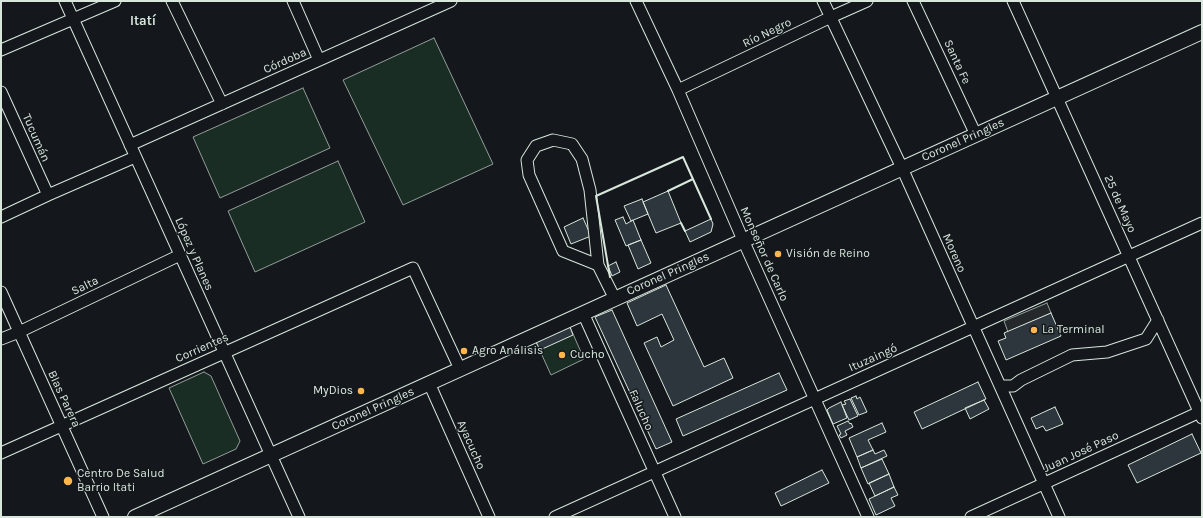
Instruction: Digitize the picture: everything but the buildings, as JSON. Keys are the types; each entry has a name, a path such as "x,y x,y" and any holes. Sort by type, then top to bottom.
{"main road":[{"name":"Coronel Pringles","path":"135,517 1202,32"}],"street":[{"name":"López y Planes","path":"65,1 299,517"},
{"path":"1,50 115,1"},
{"path":"172,1 222,104"},
{"path":"293,1 319,60"},
{"name":"Córdoba","path":"130,145 319,60 439,3 451,1"},
{"name":"Monseñor de Carlo","path":"636,1 678,90 743,240 868,517"},
{"name":"Moreno","path":"823,1 902,168 1059,517"},
{"name":"Río Negro","path":"678,90 867,1"},
{"name":"Santa Fe","path":"913,1 976,135"},
{"name":"25 de Mayo","path":"1013,1 1201,414"},
{"name":"Tucumán","path":"1,92 48,195"},
{"path":"598,265 563,251 529,175 527,160 536,146 553,140 572,144 582,159 590,190 598,265 615,299"},
{"path":"1,217 136,157"},
{"name":"Ituzaingó","path":"555,517 1202,223"},
{"name":"Salta","path":"1,340 180,255"},
{"name":"Corrientes","path":"1,453 413,268 460,369"},
{"name":"Blas Parera","path":"1,292 103,517"},
{"name":"Falucho","path":"582,313 675,517"},
{"path":"1000,386 1013,386 1021,380 1072,355 1107,352 1146,339 1158,320"},
{"name":"Ayacucho","path":"429,383 489,517"},
{"name":"Juan José Paso","path":"971,517 1201,414"}],"green space":[{"path":"434,38 493,164 403,205 343,80"},
{"path":"303,88 330,148 220,198 193,137"},
{"path":"338,161 365,222 255,272 228,211"},
{"name":"Cucho","path":"570,327 584,359 551,375 536,342"},
{"path":"204,372 211,376 240,441 236,449 203,464 169,388"}],"shaded area":[{"path":"1047,303 1051,313 1008,332 1004,321"}],"wall":[{"path":"610,277 596,196 683,157 711,219"},
{"path":"668,191 693,179"},
{"path":"681,223 685,231"}],"place":[{"name":"Visión de Reino","path":"778,254"},
{"name":"La Terminal","path":"1034,330"},
{"name":"Agro Análisis","path":"464,351"},
{"name":"Cucho","path":"562,355"},
{"name":"MyDios","path":"361,391"},
{"name":"Centro De Salud Barrio Itati","path":"68,481"}],"district":[{"name":"Itatí","path":"143,21"}]}
